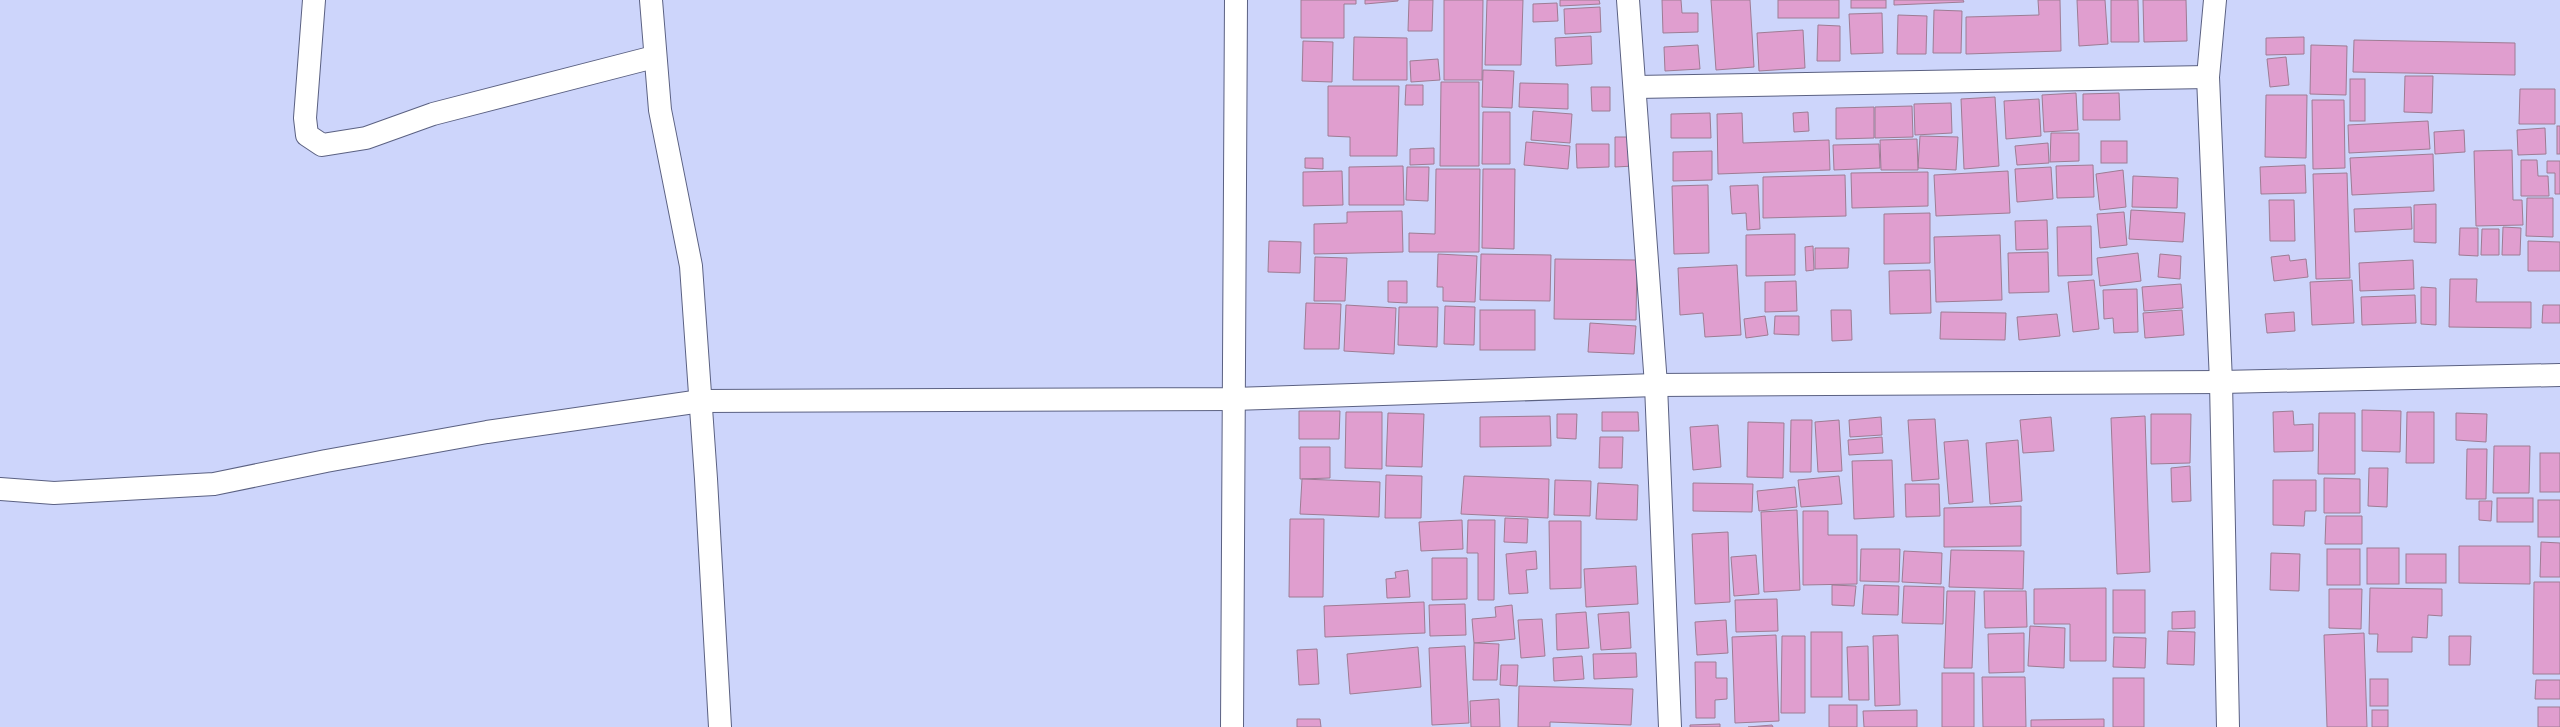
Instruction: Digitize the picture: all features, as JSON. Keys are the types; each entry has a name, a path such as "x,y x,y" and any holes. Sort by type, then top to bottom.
{"street":[{"path":"314,0 305,118 307,135 322,144 366,138 433,114 654,57"},
{"path":"651,0 654,57 660,110 691,266 701,401 720,727"},
{"path":"1232,727 1236,0"},
{"path":"1628,0 1636,87 1656,385 1670,727"},
{"path":"2215,0 2208,77 2221,382 2228,727"},
{"path":"1636,87 2208,77"},
{"path":"0,489 54,492 214,484 326,461 472,435 701,401 1233,399 1656,385 2221,382 2560,374"}],"building":[{"path":"1301,0 1356,0 1356,4 1344,4 1344,38 1301,38"},
{"path":"1365,0 1398,0 1398,1 1365,4"},
{"path":"1409,0 1433,0 1432,31 1408,31"},
{"path":"1444,0 1483,0 1482,80 1444,80"},
{"path":"1487,0 1523,0 1521,65 1485,65"},
{"path":"1560,0 1599,0 1600,4 1560,6"},
{"path":"1662,0 1681,0 1682,13 1698,13 1698,32 1663,33"},
{"path":"1711,0 1750,0 1754,67 1716,70"},
{"path":"1778,0 1839,0 1839,18 1778,18"},
{"path":"1851,0 1886,0 1886,8 1851,8"},
{"path":"1894,0 1963,0 1964,2 1894,5"},
{"path":"2038,0 2060,0 2061,51 1966,54 1966,17 2039,15"},
{"path":"2077,0 2105,0 2108,44 2079,46"},
{"path":"2111,0 2138,0 2139,42 2111,42"},
{"path":"2143,0 2186,0 2187,41 2144,42"},
{"path":"1557,3 1558,21 1533,22 1533,4"},
{"path":"1600,7 1601,32 1565,34 1564,9"},
{"path":"1934,10 1962,11 1961,53 1933,53"},
{"path":"1882,13 1883,53 1851,54 1849,14"},
{"path":"1898,15 1927,16 1926,54 1897,54"},
{"path":"1818,25 1840,26 1840,61 1817,61"},
{"path":"1803,30 1805,68 1759,71 1757,33"},
{"path":"1591,36 1592,64 1556,66 1555,38"},
{"path":"1354,37 1407,38 1407,80 1353,80"},
{"path":"2304,37 2304,54 2266,55 2266,38"},
{"path":"2354,40 2515,43 2515,75 2353,72"},
{"path":"1303,41 1333,42 1332,82 1302,81"},
{"path":"1698,45 1700,69 1665,71 1664,47"},
{"path":"2311,45 2347,46 2346,95 2310,94"},
{"path":"2286,57 2289,85 2270,87 2267,59"},
{"path":"1438,59 1440,80 1411,82 1410,61"},
{"path":"1483,70 1514,71 1512,108 1482,107"},
{"path":"2405,76 2433,76 2432,113 2404,112"},
{"path":"2350,79 2365,79 2365,121 2350,121"},
{"path":"1441,82 1479,82 1479,166 1440,166"},
{"path":"1520,83 1568,84 1568,109 1519,107"},
{"path":"1406,85 1423,85 1423,105 1405,105"},
{"path":"1328,86 1399,86 1397,156 1350,156 1350,137 1328,136"},
{"path":"1591,87 1610,87 1610,111 1592,111"},
{"path":"2520,89 2555,89 2555,124 2519,124"},
{"path":"2076,93 2078,130 2044,132 2042,95"},
{"path":"2119,93 2120,120 2083,120 2083,94"},
{"path":"2266,95 2307,95 2306,158 2265,157"},
{"path":"1995,97 1999,166 1964,169 1961,99"},
{"path":"2039,99 2041,136 2006,139 2004,101"},
{"path":"2312,100 2344,100 2345,168 2313,169"},
{"path":"1951,103 1952,133 1915,135 1914,104"},
{"path":"1912,106 1913,137 1875,138 1875,107"},
{"path":"1874,107 1874,138 1836,139 1836,108"},
{"path":"1533,111 1572,114 1570,143 1531,140"},
{"path":"1483,112 1510,112 1510,164 1482,164"},
{"path":"1808,112 1809,131 1794,132 1793,113"},
{"path":"1710,113 1711,138 1671,138 1671,114"},
{"path":"1742,113 1743,143 1829,140 1830,170 1718,174 1717,114"},
{"path":"2428,121 2430,149 2349,153 2348,125"},
{"path":"2557,126 2560,126 2560,154 2557,154"},
{"path":"2545,128 2546,154 2518,155 2517,130"},
{"path":"2464,130 2465,152 2435,154 2434,132"},
{"path":"2051,133 2079,133 2079,161 2050,162"},
{"path":"1920,136 1958,137 1956,170 1918,168"},
{"path":"1615,137 1634,137 1634,166 1615,167"},
{"path":"1917,139 1918,170 1881,170 1880,140"},
{"path":"2101,141 2127,141 2127,163 2101,163"},
{"path":"1526,142 1570,146 1568,169 1524,165"},
{"path":"2048,143 2049,163 2017,165 2015,146"},
{"path":"1576,144 1609,144 1609,167 1577,168"},
{"path":"1879,144 1880,168 1834,170 1833,145"},
{"path":"1434,148 1434,164 1410,165 1410,149"},
{"path":"2512,150 2513,200 2522,200 2523,225 2476,226 2474,151"},
{"path":"1712,151 1712,180 1673,181 1673,152"},
{"path":"2433,154 2434,191 2352,195 2350,158"},
{"path":"1305,158 1323,158 1323,169 1305,168"},
{"path":"2521,160 2537,160 2538,176 2548,176 2549,196 2521,196"},
{"path":"2547,161 2560,161 2560,194 2555,194 2555,173 2547,173"},
{"path":"2093,165 2094,197 2057,198 2056,166"},
{"path":"2305,165 2306,193 2261,194 2260,167"},
{"path":"1403,166 1404,205 1349,205 1349,167"},
{"path":"1407,167 1429,167 1428,201 1406,200"},
{"path":"2051,167 2053,199 2017,202 2015,169"},
{"path":"1436,169 1480,169 1479,252 1409,252 1409,233 1435,234"},
{"path":"1483,169 1515,169 1514,249 1482,248"},
{"path":"2123,170 2126,207 2100,210 2096,174"},
{"path":"1342,171 1343,205 1303,206 1303,172"},
{"path":"2008,171 2010,213 1936,216 1934,175"},
{"path":"1928,172 1928,206 1852,208 1851,173"},
{"path":"2347,173 2350,278 2316,279 2313,174"},
{"path":"1845,175 1846,216 1763,218 1763,177"},
{"path":"2133,176 2178,178 2177,208 2132,207"},
{"path":"1708,185 1709,253 1674,254 1672,186"},
{"path":"1758,185 1760,229 1747,230 1746,213 1732,214 1730,186"},
{"path":"2527,198 2553,198 2553,237 2526,236"},
{"path":"2269,200 2294,200 2295,241 2270,241"},
{"path":"2436,204 2436,243 2414,242 2414,205"},
{"path":"2411,207 2412,229 2355,232 2354,209"},
{"path":"2131,210 2185,213 2183,242 2129,239"},
{"path":"1402,211 1403,252 1314,254 1314,224 1347,223 1347,212"},
{"path":"2124,212 2127,245 2100,248 2097,214"},
{"path":"1930,213 1930,263 1884,264 1884,214"},
{"path":"2047,220 2048,249 2016,250 2015,221"},
{"path":"2091,226 2092,275 2058,276 2057,227"},
{"path":"2503,227 2521,228 2520,255 2502,255"},
{"path":"2460,228 2478,228 2478,256 2459,255"},
{"path":"2482,229 2499,229 2499,255 2481,255"},
{"path":"1795,234 1795,275 1746,276 1746,235"},
{"path":"2000,235 2002,300 1936,302 1934,237"},
{"path":"1269,241 1301,242 1300,273 1268,272"},
{"path":"2528,241 2560,242 2560,271 2528,271"},
{"path":"1813,246 1814,270 1806,271 1805,247"},
{"path":"1815,248 1849,248 1848,268 1815,269"},
{"path":"2048,252 2049,292 2009,293 2008,253"},
{"path":"2138,253 2141,281 2100,286 2097,258"},
{"path":"1438,254 1477,256 1475,302 1443,301 1443,287 1437,287"},
{"path":"1481,254 1551,255 1550,301 1480,300"},
{"path":"2160,254 2181,256 2180,279 2158,277"},
{"path":"2289,255 2290,261 2306,259 2308,277 2274,281 2271,257"},
{"path":"1315,257 1347,258 1345,301 1314,301"},
{"path":"1555,259 1637,260 1636,320 1554,319"},
{"path":"2413,260 2414,289 2360,291 2359,263"},
{"path":"1737,265 1741,335 1705,337 1703,313 1680,315 1678,268"},
{"path":"1930,270 1931,313 1890,314 1889,271"},
{"path":"2450,279 2477,279 2476,302 2531,302 2531,328 2449,327"},
{"path":"2094,280 2099,329 2073,332 2068,282"},
{"path":"2352,280 2354,323 2312,325 2310,282"},
{"path":"1388,281 1407,281 1407,303 1388,302"},
{"path":"1796,281 1797,311 1765,312 1765,282"},
{"path":"2181,284 2183,308 2144,311 2142,287"},
{"path":"2421,287 2436,288 2436,325 2421,324"},
{"path":"2137,289 2138,332 2114,333 2113,318 2104,319 2103,290"},
{"path":"2415,295 2416,323 2362,325 2361,297"},
{"path":"1306,303 1341,304 1339,349 1304,349"},
{"path":"1346,305 1396,308 1394,354 1344,351"},
{"path":"2543,305 2560,305 2560,323 2542,323"},
{"path":"1445,306 1475,307 1474,345 1444,344"},
{"path":"1399,307 1438,307 1437,347 1398,345"},
{"path":"1480,310 1535,310 1535,350 1480,350"},
{"path":"1831,310 1851,310 1852,340 1832,341"},
{"path":"2182,310 2184,335 2145,338 2143,313"},
{"path":"1941,312 2006,313 2005,340 1940,339"},
{"path":"2294,312 2295,331 2267,333 2265,314"},
{"path":"2057,314 2060,336 2019,340 2017,317"},
{"path":"1765,316 1768,335 1746,338 1744,319"},
{"path":"1775,316 1799,316 1799,335 1774,334"},
{"path":"1590,323 1636,326 1634,354 1588,352"},
{"path":"2362,410 2401,411 2400,452 2362,451"},
{"path":"1299,411 1340,411 1339,439 1299,439"},
{"path":"2293,411 2294,425 2313,424 2313,451 2274,452 2273,412"},
{"path":"1346,412 1382,412 1382,469 1345,468"},
{"path":"1602,412 1638,412 1639,431 1602,431"},
{"path":"2407,412 2434,412 2434,463 2406,463"},
{"path":"1388,413 1424,414 1422,467 1386,466"},
{"path":"2319,413 2355,413 2355,474 2318,474"},
{"path":"2456,413 2487,414 2486,442 2456,440"},
{"path":"1557,414 1577,414 1576,439 1557,438"},
{"path":"2151,414 2191,414 2190,463 2151,464"},
{"path":"1550,416 1551,446 1480,447 1480,417"},
{"path":"2145,416 2150,572 2117,574 2111,418"},
{"path":"1881,417 1882,435 1850,437 1849,420"},
{"path":"2051,417 2054,451 2023,453 2020,420"},
{"path":"1935,419 1939,479 1912,481 1908,420"},
{"path":"1791,420 1812,420 1811,472 1790,472"},
{"path":"1839,420 1842,471 1818,472 1815,422"},
{"path":"1748,422 1784,423 1783,478 1747,477"},
{"path":"1718,425 1721,467 1693,470 1690,427"},
{"path":"1600,437 1623,437 1622,468 1599,468"},
{"path":"1882,437 1883,453 1849,455 1848,440"},
{"path":"1968,440 1973,502 1949,504 1944,442"},
{"path":"2018,440 2022,501 1990,504 1986,443"},
{"path":"2494,446 2530,446 2529,493 2493,493"},
{"path":"1300,447 1330,447 1330,478 1300,479"},
{"path":"2467,449 2487,449 2486,499 2466,499"},
{"path":"2540,453 2560,453 2560,492 2540,492"},
{"path":"1892,460 1894,517 1854,519 1852,461"},
{"path":"2190,466 2191,501 2172,502 2171,468"},
{"path":"2369,468 2388,468 2387,507 2368,506"},
{"path":"1386,475 1422,476 1421,518 1385,518"},
{"path":"1464,476 1549,479 1548,518 1461,514"},
{"path":"1839,476 1842,504 1801,507 1798,480"},
{"path":"2324,478 2360,479 2360,513 2324,513"},
{"path":"1302,479 1380,482 1379,517 1300,514"},
{"path":"1555,480 1591,481 1590,516 1554,515"},
{"path":"2273,480 2316,480 2316,511 2305,511 2304,526 2273,525"},
{"path":"1598,483 1638,485 1637,520 1596,519"},
{"path":"1693,483 1753,484 1752,512 1693,511"},
{"path":"1905,484 1939,484 1940,516 1906,517"},
{"path":"1795,487 1797,507 1759,511 1757,491"},
{"path":"2497,498 2533,498 2533,522 2497,522"},
{"path":"2538,500 2560,500 2560,537 2538,537"},
{"path":"2479,501 2492,501 2491,521 2479,520"},
{"path":"2021,506 2021,546 1944,547 1944,508"},
{"path":"1797,510 1800,590 1764,592 1761,512"},
{"path":"1803,511 1828,511 1828,535 1857,535 1857,584 1803,585"},
{"path":"2326,516 2362,516 2362,544 2325,544"},
{"path":"1505,518 1528,519 1527,543 1504,542"},
{"path":"1290,519 1324,519 1323,597 1289,597"},
{"path":"1462,520 1463,549 1421,551 1419,522"},
{"path":"1468,520 1495,520 1494,600 1478,600 1478,553 1467,553"},
{"path":"1549,521 1581,521 1581,588 1550,589"},
{"path":"1728,532 1730,602 1695,604 1692,534"},
{"path":"2541,542 2560,543 2560,577 2540,577"},
{"path":"2459,546 2530,546 2530,584 2459,583"},
{"path":"2367,548 2399,548 2399,584 2367,584"},
{"path":"1861,549 1900,549 1899,582 1860,581"},
{"path":"2327,549 2360,549 2360,585 2327,585"},
{"path":"1951,550 2024,551 2023,589 1949,587"},
{"path":"1536,551 1537,569 1526,570 1528,593 1509,594 1506,554"},
{"path":"1904,551 1942,553 1941,584 1902,582"},
{"path":"2271,553 2300,554 2299,591 2270,590"},
{"path":"2406,554 2446,554 2446,583 2406,583"},
{"path":"1756,555 1759,594 1734,596 1731,557"},
{"path":"1432,558 1467,558 1467,599 1432,600"},
{"path":"1636,566 1638,604 1586,607 1584,569"},
{"path":"1408,570 1410,597 1387,598 1386,579 1396,578 1395,572"},
{"path":"2534,582 2560,582 2560,674 2533,674"},
{"path":"1832,585 1856,586 1854,606 1832,605"},
{"path":"1864,585 1899,586 1898,615 1862,614"},
{"path":"1904,586 1944,587 1943,624 1902,623"},
{"path":"2106,588 2106,661 2070,661 2070,624 2034,624 2034,589"},
{"path":"2370,588 2442,589 2442,616 2428,615 2427,638 2412,637 2412,652 2377,652 2378,634 2369,634"},
{"path":"2329,589 2362,589 2361,629 2329,628"},
{"path":"2113,590 2145,590 2145,633 2113,633"},
{"path":"1947,591 1975,591 1972,668 1944,668"},
{"path":"1984,591 2026,591 2027,627 1985,628"},
{"path":"1777,599 1778,631 1736,632 1735,600"},
{"path":"1424,602 1425,633 1325,637 1324,606"},
{"path":"1465,604 1466,635 1430,636 1429,605"},
{"path":"1512,605 1515,639 1474,643 1472,619 1496,617 1495,607"},
{"path":"2195,611 2195,628 2172,629 2172,612"},
{"path":"1586,612 1589,648 1557,650 1556,614"},
{"path":"1629,612 1631,648 1601,650 1598,614"},
{"path":"1542,619 1545,656 1521,658 1518,620"},
{"path":"1726,620 1728,653 1697,655 1695,622"},
{"path":"2030,626 2065,628 2064,668 2028,666"},
{"path":"2168,631 2195,632 2194,665 2167,664"},
{"path":"1811,632 1842,632 1842,697 1811,697"},
{"path":"2024,633 2024,672 1989,673 1988,634"},
{"path":"2364,633 2367,727 2327,727 2324,635"},
{"path":"1776,635 1779,721 1735,723 1732,637"},
{"path":"1898,635 1900,705 1875,706 1873,636"},
{"path":"1782,636 1805,636 1805,713 1781,713"},
{"path":"2449,636 2471,636 2470,665 2449,665"},
{"path":"2114,637 2146,638 2145,668 2113,667"},
{"path":"1474,643 1499,644 1497,680 1473,680"},
{"path":"1465,646 1469,723 1432,725 1429,648"},
{"path":"1868,646 1869,700 1849,700 1847,647"},
{"path":"1418,647 1421,687 1350,694 1347,654"},
{"path":"1317,649 1319,684 1299,685 1297,650"},
{"path":"1636,653 1637,677 1594,679 1593,654"},
{"path":"1582,656 1584,679 1554,681 1553,658"},
{"path":"1695,662 1716,662 1716,678 1727,678 1727,699 1715,700 1715,718 1696,718"},
{"path":"1501,665 1518,665 1517,686 1500,685"},
{"path":"1942,673 1974,673 1974,727 1942,727"},
{"path":"1982,677 2025,677 2026,727 1983,727"},
{"path":"2113,678 2144,678 2144,727 2113,727"},
{"path":"2370,679 2388,679 2388,706 2370,706"},
{"path":"2536,680 2560,680 2560,699 2535,699"},
{"path":"1519,686 1633,689 1631,725 1550,722 1550,727 1518,727"},
{"path":"1499,699 1500,727 1471,727 1470,701"},
{"path":"1829,705 1857,705 1857,727 1829,727"},
{"path":"2538,707 2560,707 2560,727 2538,727"},
{"path":"1917,710 1917,727 1864,727 1863,711"},
{"path":"2372,710 2388,710 2388,727 2372,727"},
{"path":"1297,719 1320,719 1321,727 1297,727"},
{"path":"2104,719 2104,727 2031,727 2031,720"},
{"path":"1720,724 1720,727 1690,727 1690,725"},
{"path":"1772,725 1773,727 1748,727"}]}
